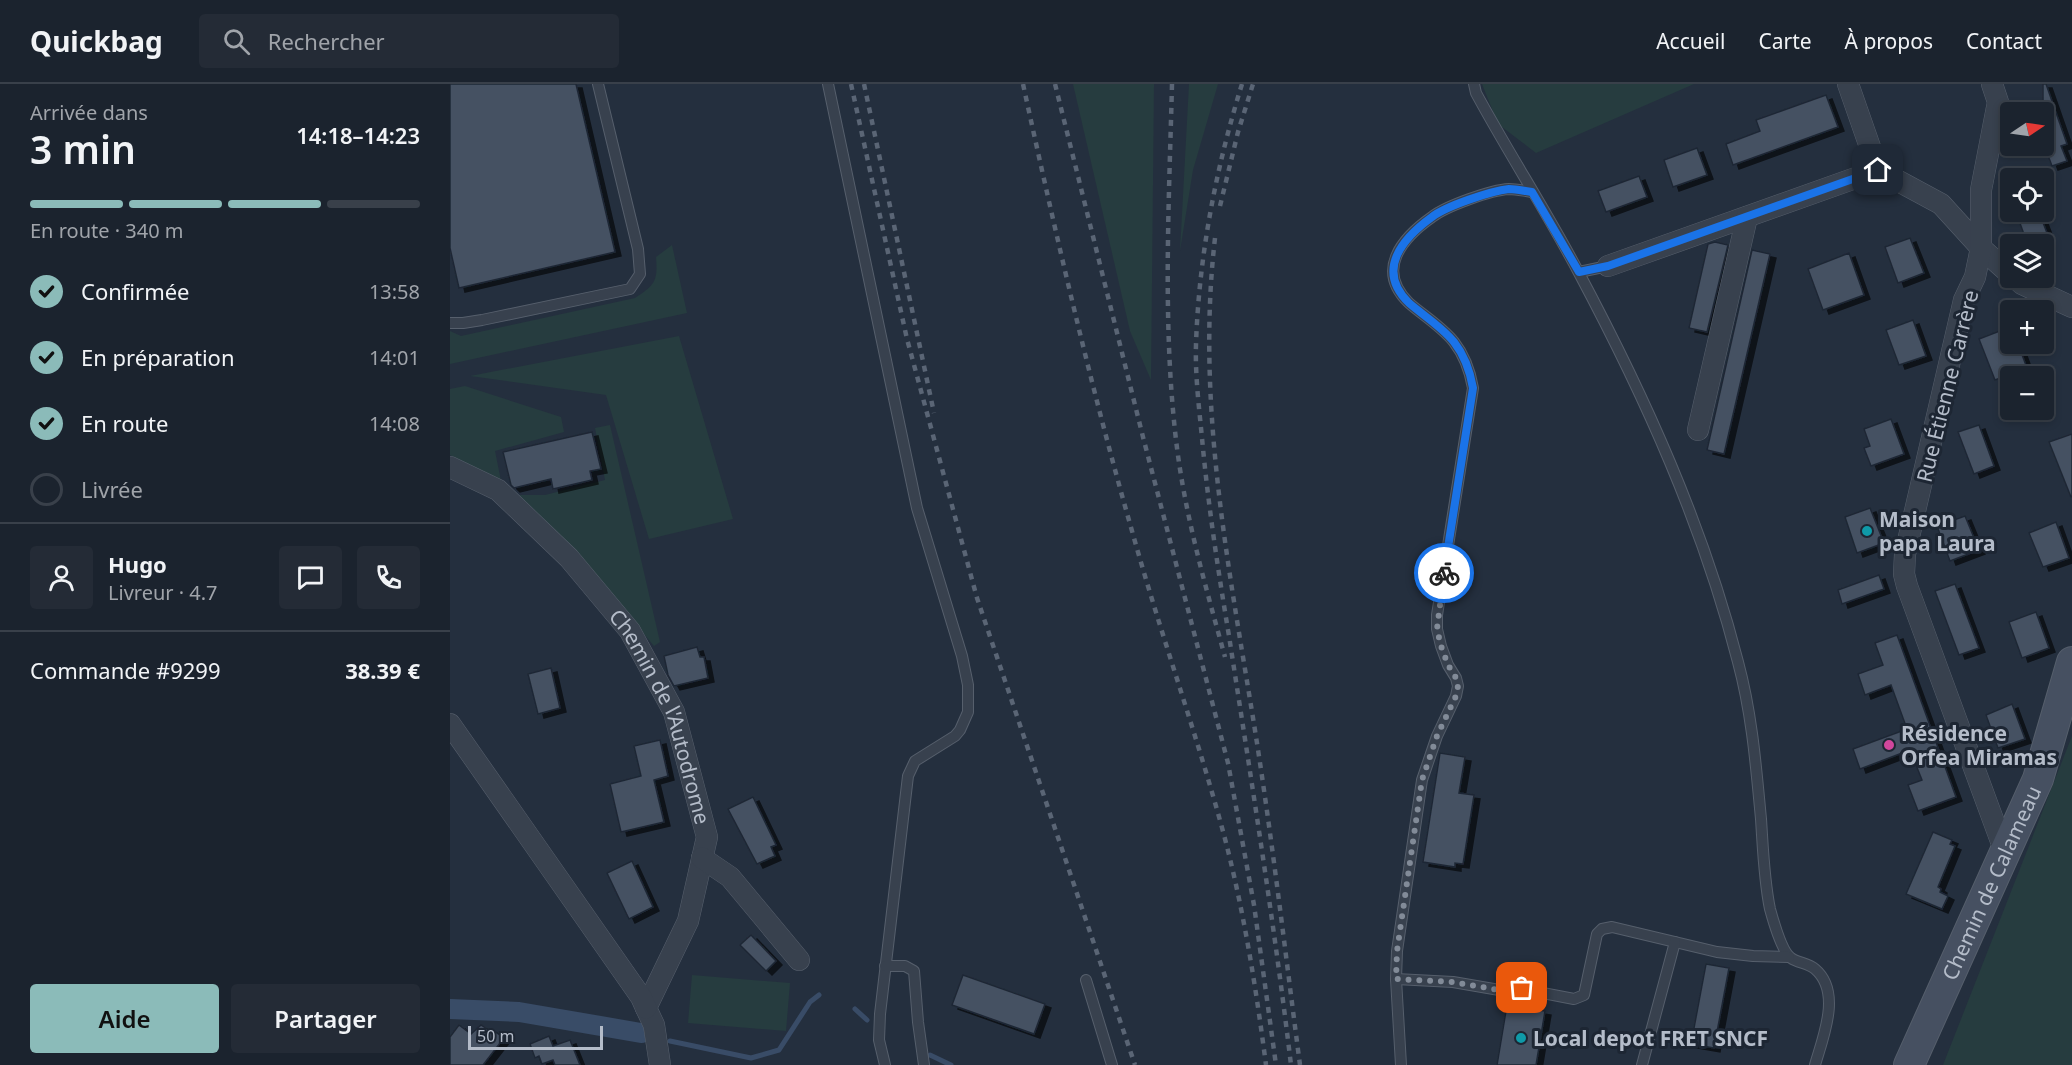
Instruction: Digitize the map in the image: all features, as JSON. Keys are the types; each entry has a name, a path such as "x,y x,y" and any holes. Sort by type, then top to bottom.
{"main road":[{"name":"Chemin de Calameau","path":"1909,1065 2038,779 2072,662"}],"street":[{"path":"1848,84 1878,170 1941,204 1981,248 2000,265"},
{"name":"Rue Étienne Carrère","path":"1992,84 1998,102 1981,190 1981,248 1975,277 1964,300 1905,554 1904,574 1906,586 2005,852"},
{"path":"1608,266 1878,170"},
{"path":"1698,430 1747,217"},
{"path":"2031,288 2072,307"},
{"name":"Chemin de l'Autodrome","path":"450,466 498,490 569,558 630,631 674,712 707,837 688,921 646,1008"},
{"path":"450,724 641,997 654,1025 660,1065"},
{"path":"702,858 730,877 799,960"}],"lane":[{"path":"450,323 482,320 630,289 639,274 638,249 598,84"},
{"path":"828,84 917,508 962,656 968,685 968,712 960,730 955,736 915,761 908,776 885,966 879,1040 885,1065"},
{"path":"1474,84 1476,93 1579,272 1653,420 1690,508 1719,592 1739,664 1754,741 1770,910 1779,936 1790,957"},
{"path":"1401,1065 1396,979 1397,951 1422,780 1458,686 1441,646 1437,615 1473,388 1471,374 1453,341 1408,301 1397,285 1393,267 1395,255 1405,241 1419,226 1441,210 1497,191 1512,189 1532,192"},
{"path":"1579,272 1608,266"},
{"path":"1396,979 1453,982 1510,992 1522,988 1574,999 1584,995 1597,934 1602,929 1612,927 1717,952 1790,957 1815,969 1823,980 1828,997 1828,1014 1815,1065"},
{"path":"1642,1065 1675,942"},
{"path":"885,966 905,966 914,971 924,1065"},
{"path":"1086,980 1112,1065"}],"green space":[{"path":"1073,84 1154,84 1151,380 1130,331"},
{"path":"1189,84 1218,84 1193,170 1180,251"},
{"path":"1482,84 1694,84 1536,153 1498,124"},
{"path":"672,245 687,313 450,364 450,331 461,336 635,298 654,282 656,257"},
{"path":"679,336 733,519 649,539 606,395 470,376"},
{"path":"465,386 561,417 564,432 495,451 502,486 450,455 450,389"},
{"path":"610,425 660,642 654,646 593,573 516,495 545,495 605,480 595,428"},
{"path":"2072,736 2072,1065 1943,1065"},
{"path":"692,975 790,983 786,1031 688,1023"}],"building":[{"path":"450,84 576,84 615,252 459,288 450,248"},
{"path":"2043,84 2046,84 2052,102 2043,102"},
{"path":"1826,95 1838,127 1733,165 1726,144 1760,131 1756,120"},
{"path":"2054,107 2067,144 2061,146 2067,161 2052,166 2048,156 2054,156"},
{"path":"1697,148 1707,175 1673,187 1664,160"},
{"path":"1639,176 1647,197 1606,212 1598,191"},
{"path":"2020,222 2043,222 2047,233 2044,234 2024,234"},
{"path":"1910,238 1924,273 1898,283 1885,247"},
{"path":"1715,242 1728,245 1707,332 1689,328 1708,244"},
{"path":"1752,250 1770,254 1724,454 1707,450"},
{"path":"1849,253 1864,295 1823,310 1808,269"},
{"path":"1913,320 1926,356 1899,365 1886,330"},
{"path":"2000,331 2000,354 2022,354 2026,366 2000,366 2000,378 1995,380 1979,339"},
{"path":"1891,419 1904,454 1871,466 1864,448 1870,446 1864,429"},
{"path":"1979,425 1994,466 1974,474 1958,432"},
{"path":"592,432 601,469 590,471 592,480 553,489 551,479 514,488 511,485 503,452"},
{"path":"2072,434 2072,497 2071,497 2049,442"},
{"name":"Maison papa Laura","path":"1870,508 1884,543 1857,553 1845,517"},
{"path":"1965,516 1979,550 1950,561 1937,526"},
{"path":"2056,522 2069,558 2043,567 2029,533"},
{"path":"1879,575 1884,589 1842,604 1838,590"},
{"path":"1955,584 1979,648 1959,655 1935,591"},
{"path":"2036,612 2049,648 2022,658 2009,622"},
{"path":"1897,635 1956,797 1918,811 1908,785 1922,780 1910,750 1860,769 1853,749 1907,729 1891,685 1865,695 1858,674 1883,665 1875,643"},
{"path":"697,647 700,657 704,657 708,678 674,686 668,675 664,656"},
{"path":"551,668 560,708 538,714 528,674"},
{"path":"2012,704 2025,739 1998,748 1986,715"},
{"path":"660,740 668,776 654,780 664,822 621,832 610,784 641,776 634,746"},
{"path":"1440,753 1465,757 1459,793 1474,795 1463,864 1455,863 1455,867 1423,862"},
{"path":"753,797 776,845 771,847 775,856 757,864 728,809"},
{"path":"1933,832 1952,840 1950,844 1955,846 1938,887 1941,889 1940,892 1948,896 1942,909 1906,894"},
{"path":"632,861 653,907 629,919 607,873"},
{"path":"751,935 776,961 766,971 740,945"},
{"path":"1706,964 1729,968 1714,1048 1691,1044"},
{"path":"963,975 1045,1004 1034,1034 952,1005"},
{"name":"Local depot FRET SNCF","path":"1507,1005 1545,1011 1536,1065 1497,1065"},
{"path":"459,1025 471,1034 481,1025 504,1038 483,1065 450,1065 450,1037"},
{"path":"549,1036 553,1046 570,1040 580,1065 555,1065 553,1060 542,1064 539,1056 535,1058 530,1044"}],"waterway":[{"path":"670,1041 751,1058 779,1050 810,1002 819,995"},
{"path":"450,1009 519,1012 641,1033"},
{"path":"855,1009 867,1020"},
{"path":"930,1055 951,1065"}],"railway":[{"path":"851,84 907,339 977,598 1135,1065"},
{"path":"864,84 934,413"},
{"path":"1023,84 1075,312 1118,482 1224,835 1249,950 1266,1065"},
{"path":"1055,84 1143,437 1228,763 1254,905 1276,1065"},
{"path":"1172,84 1168,221 1169,358 1172,403 1186,501 1197,553 1225,657"},
{"path":"1242,84 1224,148 1210,212 1198,311 1197,379 1204,463 1214,537 1262,850 1291,1065"},
{"path":"1220,206 1238,132 1253,84"},
{"path":"1215,238 1210,299 1209,360 1218,482 1225,543 1267,809 1300,1065"}],"way so far":[{"path":"1444,573 1437,629 1448,665 1458,686 1422,780 1397,951 1396,979 1453,982 1510,992 1522,988"}],"place":[{"name":"Maison papa Laura","path":"1867,531"},
{"name":"Résidence Orfea Miramas","path":"1889,745"},
{"name":"Local depot FRET SNCF","path":"1521,1038"}],"route":[{"path":"1444,573 1473,388 1471,374 1464,357 1453,341 1408,301 1397,285 1393,267 1395,255 1419,226 1441,210 1497,191 1512,189 1532,192 1579,272 1608,266 1878,170"}]}
